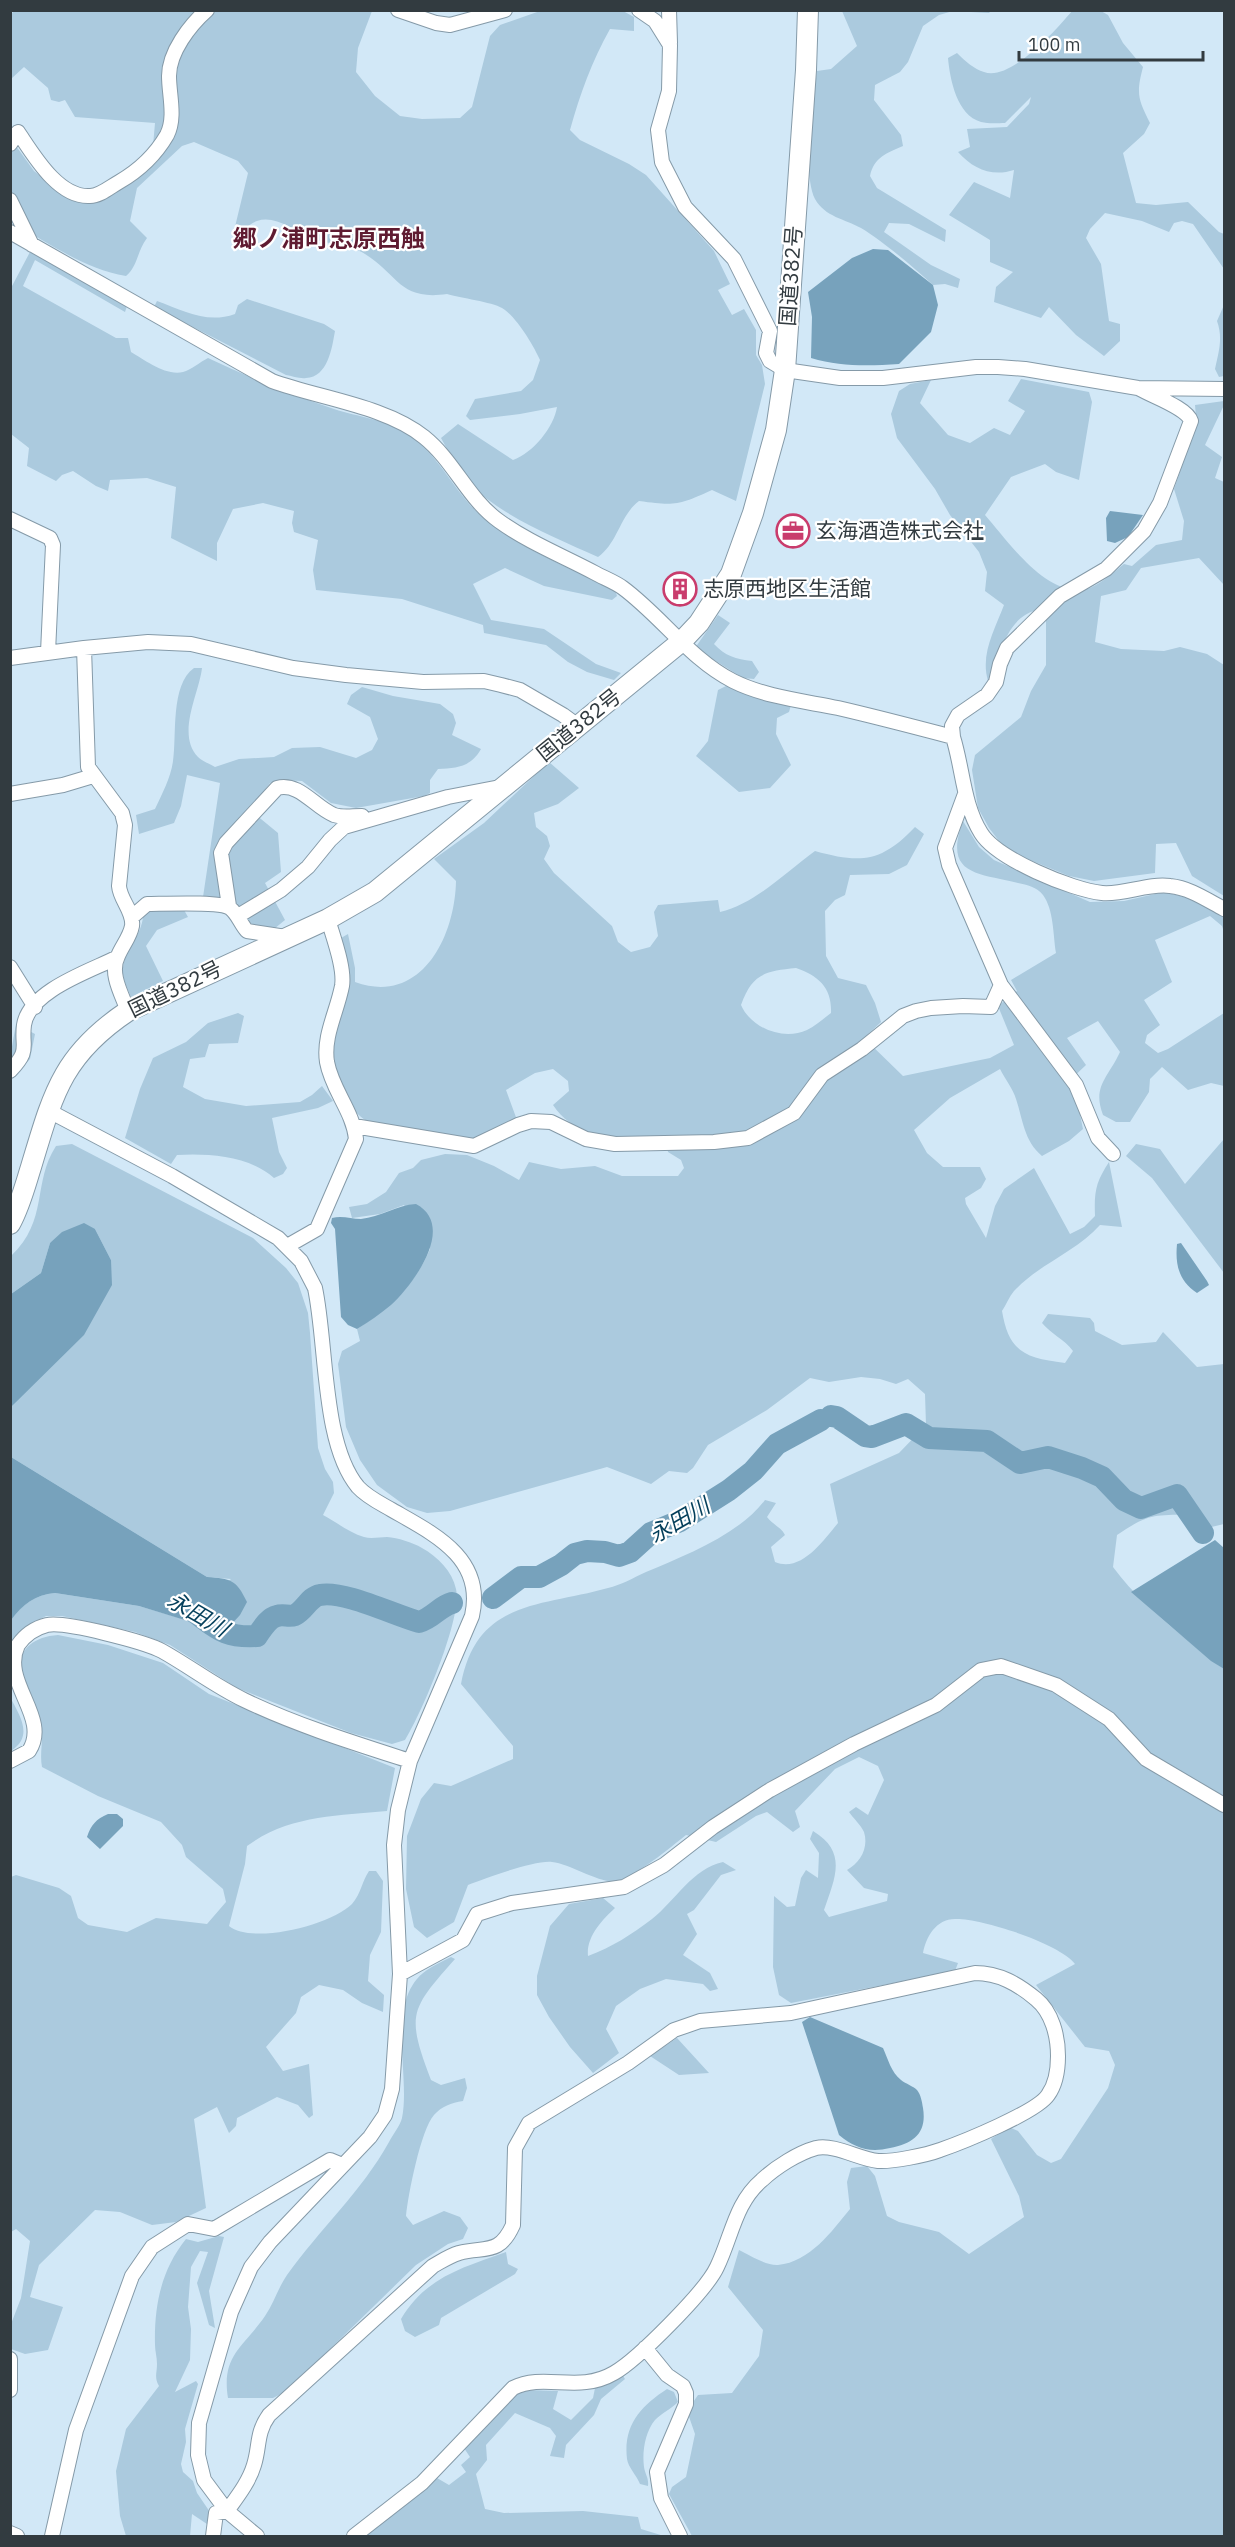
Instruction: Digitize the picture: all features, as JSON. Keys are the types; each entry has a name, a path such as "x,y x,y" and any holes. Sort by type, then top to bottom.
{"highway":[{"name":"国道382号","path":"10,1224 18,1207 49,1111 64,1075 75,1058 102,1028 128,1011 328,919 375,892 682,641 699,624 718,597 742,545 776,430 785,370 806,70 808,10"}],"street":[{"path":"10,144 18,132 44,170 71,191 90,196 127,178 146,163 168,133 172,112 169,74 174,54 186,33 207,10"},
{"path":"398,10 436,23 450,25 505,10"},
{"path":"639,10 655,21 670,45"},
{"path":"669,10 669,91 658,130 662,162 685,207 734,259 770,331 766,353 770,361 785,370 840,378 883,378 976,367 1007,368 1138,388 1224,389"},
{"path":"10,200 32,245"},
{"path":"10,232 272,381 306,393 365,408 406,426 424,437 474,497 497,520 522,536 622,587 682,641 699,661 732,681 754,690 857,712 953,737"},
{"path":"1138,388 1183,409 1189,414 1191,421 1160,503 1144,531 1107,569 1060,596 1007,648 996,682 987,695 958,716 952,726 953,737 961,762 965,794 981,834 994,849 1075,888 1104,893 1167,885 1183,888 1224,909"},
{"path":"10,519 50,538 53,545 48,652"},
{"path":"10,658 148,642 191,644 293,668 346,675 423,682 484,681 520,690 578,726"},
{"path":"84,648 88,767 122,813 125,838 119,886 120,894 132,916 128,937 116,958 115,970 128,1011"},
{"path":"10,795 63,785 93,776"},
{"path":"286,937 246,931 233,911 221,852 226,843 277,788 287,785 332,814 343,817 388,814"},
{"path":"132,916 147,904 233,911 281,890 308,867 344,827 417,808 448,797 503,787"},
{"path":"965,794 945,848 949,865 1001,986 1076,1085 1098,1138 1113,1154"},
{"path":"289,1245 317,1229 356,1139 354,1126 332,1080 327,1061 326,1041 342,984 337,951 328,919"},
{"path":"10,1071 25,1050 24,1024 49,990 74,976 116,958"},
{"path":"10,967 35,1007"},
{"path":"354,1126 474,1146 531,1121 551,1122 586,1139 615,1144 714,1142 747,1138 794,1113 822,1075 862,1049 903,1016 931,1008 991,1007 1001,986"},
{"path":"49,1111 172,1176 259,1225 289,1245 310,1274 315,1288 332,1418 340,1453 347,1471 369,1497 450,1546 467,1567 472,1579 475,1603 472,1616 410,1761 400,1800 394,1845 400,1974 392,2090 386,2115 370,2137 342,2164 260,2254 231,2312 206,2396 197,2440 204,2480 227,2511 257,2536"},
{"path":"10,1761 29,1751 35,1736 30,1716 13,1678 11,1667 13,1656 17,1646 32,1630 49,1624 85,1629 160,1650 244,1700 349,1741 410,1761"},
{"path":"400,1974 463,1940 477,1914 512,1903 624,1887 664,1865 713,1827 770,1790 854,1744 936,1705 981,1670 1001,1666 1056,1685 1109,1719 1146,1759 1224,1805"},
{"path":"213,2536 216,2513 227,2511 251,2473 255,2463 259,2432 269,2415 433,2266 460,2253 495,2248 508,2235 513,2225 515,2148 529,2124 628,2063 674,2030 700,2021 791,2013 975,1973 998,1975 1037,2000 1050,2018 1058,2045 1055,2082 1048,2095 1038,2106 1025,2114 939,2151 880,2161 818,2147 786,2163 764,2178 745,2197 717,2269 705,2286 645,2348 615,2373 587,2384 530,2382 513,2388 422,2483 354,2536"},
{"path":"52,2536 76,2430 132,2276 152,2247 188,2224 214,2229 330,2160 342,2164"},
{"path":"645,2348 667,2375 683,2386 686,2393 686,2404 657,2472 661,2498 680,2536"},
{"path":"10,2359 10,2390"},
{"path":"10,2533 17,2536"}],"shaded area":[{"path":"14,10 372,11 358,48 356,72 375,96 400,116 422,119 460,118 472,107 490,36 500,25 540,11 623,11 634,17 634,31 610,29 587,78 570,130 580,140 646,175 714,251 730,284 718,290 732,315 744,309 756,330 756,355 762,365 765,384 736,501 712,490 677,503 639,501 627,514 605,551 598,557 522,522 504,511 472,486 459,471 441,438 458,424 513,460 528,452 547,431 557,407 470,420 466,416 475,399 521,391 533,380 540,360 519,324 502,308 491,304 447,294 419,294 409,290 358,250 315,240 271,220 257,221 233,235 248,173 238,161 194,142 182,146 137,188 130,221 147,238 133,268 126,276 81,261 11,222 11,139 34,171 63,194 98,200 153,146 155,123 75,117 65,100 59,102 51,100 48,88 24,67 11,79 10,17"},
{"path":"842,11 953,11 939,15 923,26 908,62 900,72 875,85 874,100 901,135 903,146 878,160 870,176 877,188 946,230 945,242 909,224 889,223 884,232 931,265 960,279 958,288 945,284 933,285 879,240 861,228 830,214 815,199 811,188 809,155 817,71 831,69 857,46"},
{"path":"953,11 991,11 989,13"},
{"path":"1072,11 1101,11 1108,15 1123,43 1143,67 1139,96 1150,123 1144,134 1123,153 1136,203 1156,205 1188,202 1219,232 1224,234 1224,269 1193,224 1182,221 1174,223 1169,232 1142,221 1105,213 1090,229 1086,238 1101,264 1109,321 1120,324 1120,341 1104,356 1076,335 1049,307 1041,318 994,302 996,287 1013,272 990,262 990,240 949,215 974,182 1010,198 1014,170 998,173 983,170 970,163 958,152 970,147 967,129 1007,127 1029,104 1031,97 1005,123 981,122 966,112 956,96 948,58 957,53 984,72 995,73 1007,69 1032,52 1056,30"},
{"path":"30,252 127,306 125,312 35,260 23,286 116,338 128,338 131,352 156,366 169,372 183,372 208,358 302,398 390,425 418,442 436,460 468,502 491,524 542,555 615,590 617,596 612,600 544,586 505,568 473,584 491,620 544,629 596,664 621,673 614,680 587,672 568,662 546,645 484,633 483,625 402,599 316,590 313,570 318,540 294,532 292,523 294,511 263,503 233,509 217,543 217,561 171,538 176,487 147,478 110,480 108,491 73,471 62,475 56,481 27,466 29,448 11,434 11,288"},
{"path":"247,299 324,324 335,331 328,360 319,373 304,378 286,375 154,307 157,301 196,315 215,318 235,314 238,305"},
{"path":"1224,305 1224,376 1219,377 1215,369 1220,339 1217,321"},
{"path":"1021,379 1089,392 1092,402 1079,480 1056,472 1045,464 1011,477 985,515 1018,553 1045,578 1060,586 1075,590 1094,586 1124,564 1132,566 1156,545 1182,540 1184,521 1174,489 1192,437 1196,417 1195,405 1224,401 1205,445 1222,457 1215,478 1224,482 1224,585 1199,558 1141,568 1126,590 1101,596 1095,642 1121,649 1164,651 1180,647 1207,654 1224,665 1224,896 1192,876 1176,843 1156,844 1155,873 1094,881 1069,876 1006,850 989,828 978,808 972,770 975,755 1021,717 1031,691 1046,665 1046,618 1037,610 1026,614 1018,621 1005,639 988,681 987,651 1004,605 985,591 987,572 979,552 950,515 935,489 897,438 891,414 899,391 910,384 931,380 920,403 948,435 970,443 994,428 1010,435 1025,411 1008,401"},
{"path":"718,615 730,623 714,644 731,656 752,661 759,672 754,679 743,678 695,648"},
{"path":"194,668 202,668 191,714 189,737 198,757 215,767 239,759 274,757 292,748 320,747 356,758 372,750 378,739 370,717 347,704 351,695 362,687 393,696 440,704 453,714 456,723 452,735 481,749 468,763 438,769 430,780 430,793 424,796 356,808 331,803 302,781 279,780 270,783 250,810 278,833 281,872 265,883 285,920 274,929 246,926 203,897 220,783 187,775 181,806 174,823 139,834 136,815 155,809 170,773 178,698 186,676"},
{"path":"728,685 791,705 789,712 777,718 776,734 791,765 770,788 739,792 696,756 708,741 718,690"},
{"path":"549,762 579,788 558,804 534,813 536,827 547,836 550,846 544,859 554,873 612,926 618,942 631,952 650,947 658,936 654,912 658,905 718,900 720,912 758,895 815,851 845,858 870,857 892,847 915,827 924,834 907,865 889,874 850,875 845,895 835,900 825,911 826,956 838,978 866,985 881,1022 864,1038 903,1076 990,1058 1014,1045 998,1006 1017,991 1011,980 1056,953 1051,915 1047,901 1041,892 1035,888 977,873 961,862 957,852 963,821 979,847 994,860 1090,902 1124,901 1164,892 1192,899 1224,917 1224,932 1222,926 1210,916 1155,940 1172,982 1144,1000 1160,1025 1147,1035 1145,1043 1158,1053 1224,1013 1224,1086 1211,1083 1188,1090 1162,1067 1150,1079 1149,1092 1130,1122 1116,1122 1103,1115 1099,1097 1103,1082 1120,1052 1098,1021 1067,1038 1086,1065 1067,1083 1077,1100 1083,1129 1069,1141 1042,1156 1036,1150 1025,1130 1015,1095 1000,1069 950,1098 914,1130 927,1153 943,1167 980,1167 986,1179 981,1188 965,1198 966,1204 986,1238 995,1206 1004,1189 1034,1168 1070,1234 1084,1227 1095,1216 1097,1187 1109,1162 1122,1227 1100,1225 1080,1243 1035,1273 1014,1291 1002,1311 1009,1336 1022,1351 1040,1359 1065,1363 1073,1351 1042,1323 1048,1314 1090,1318 1094,1323 1095,1331 1122,1345 1156,1342 1163,1332 1197,1367 1224,1364 1224,1524 1203,1529 1193,1514 1161,1515 1138,1522 1117,1535 1113,1567 1153,1611 1224,1669 1224,2536 692,2536 669,2494 672,2487 686,2477 695,2434 687,2411 698,2395 732,2393 759,2356 763,2330 728,2287 739,2250 774,2265 790,2263 810,2252 828,2236 850,2209 847,2182 851,2168 867,2166 875,2176 887,2216 899,2222 939,2232 969,2254 1024,2217 1019,2196 991,2139 1009,2127 1018,2131 1037,2155 1051,2163 1061,2159 1108,2088 1115,2065 1109,2051 1085,2047 1036,1985 1075,1964 1054,1948 1020,1934 983,1923 948,1920 942,1922 929,1935 923,1953 958,1963 955,1971 791,2003 779,1995 773,1967 774,1896 787,1907 795,1906 801,1878 806,1870 818,1878 819,1853 810,1839 813,1831 824,1839 835,1857 835,1876 824,1910 829,1917 887,1901 888,1894 864,1888 847,1870 859,1859 865,1844 863,1829 849,1812 856,1807 868,1815 884,1780 878,1766 859,1757 835,1769 795,1811 800,1827 793,1832 767,1812 756,1816 716,1842 686,1835 643,1868 617,1881 603,1880 552,1862 523,1867 468,1885 454,1922 427,1938 414,1927 406,1889 407,1836 421,1799 434,1783 451,1786 513,1759 513,1746 461,1684 469,1656 481,1636 497,1621 515,1611 536,1604 613,1587 694,1551 726,1534 754,1512 765,1500 776,1503 767,1517 785,1535 771,1547 775,1562 794,1563 811,1553 838,1523 830,1484 899,1453 926,1425 925,1394 908,1379 896,1384 861,1377 829,1382 810,1378 767,1410 708,1445 693,1468 687,1473 669,1471 651,1484 607,1467 450,1511 427,1513 407,1507 377,1485 360,1460 346,1427 338,1364 342,1351 360,1341 357,1329 400,1295 417,1274 430,1249 404,1205 380,1214 352,1218 349,1207 367,1204 386,1192 399,1173 413,1168 421,1160 445,1154 467,1155 519,1180 529,1162 561,1169 595,1166 622,1176 678,1176 684,1168 681,1160 668,1152 665,1137 603,1136 575,1126 563,1117 553,1105 569,1091 568,1081 553,1069 535,1073 506,1090 517,1120 474,1139 370,1123 359,1115 343,1092 333,1048 336,1020 347,974 341,938 348,934 355,968 355,982 378,987 398,984 416,975 430,961 441,944 454,902 456,881 434,859 484,823","holes":["796,968 811,975 822,984 829,997 831,1013 807,1030 798,1033 778,1033 760,1026 752,1020 741,1005 745,995 755,980 761,976"]},
{"path":"154,908 184,910 188,917 157,930 146,946 163,981 131,997 124,980 123,966 142,924 143,916"},
{"path":"238,1013 244,1016 238,1043 209,1044 205,1057 190,1059 183,1087 205,1099 246,1106 300,1102 322,1086 333,1101 318,1108 272,1118 279,1152 287,1168 283,1174 274,1178 253,1165 215,1156 177,1155 171,1164 125,1138 140,1089 153,1058 186,1042 208,1023"},
{"path":"16,1024 35,1034 30,1059 11,1080 11,1052"},
{"path":"1224,1139 1224,1273 1152,1178 1126,1156 1136,1144 1160,1149 1185,1184"},
{"path":"72,1144 253,1238 286,1268 298,1283 308,1313 318,1448 325,1469 333,1482 334,1493 323,1515 364,1537 396,1538 422,1548 443,1565 456,1589 453,1621 439,1666 421,1710 405,1740 392,1744 351,1733 237,1688 170,1645 135,1632 62,1616 46,1616 29,1625 11,1644 10,1620 25,1605 41,1596 55,1593 139,1606 186,1620 231,1579 207,1577 11,1457 11,1407 31,1385 111,1260 95,1229 50,1243 41,1273 11,1294 11,1256 31,1229 49,1160 56,1146"},
{"path":"58,1635 108,1645 163,1663 209,1694 395,1768 387,1811 332,1816 297,1823 280,1828 247,1846 245,1864 229,1926 255,1934 273,1933 292,1930 327,1919 352,1904 369,1871 376,1871 383,1881 381,1932 370,1955 368,1981 384,1995 383,2012 362,2003 343,1990 319,1985 301,1997 296,2013 266,2047 283,2071 309,2064 313,2115 309,2118 298,2105 277,2097 237,2118 236,2126 229,2133 217,2107 194,2119 206,2208 176,2222 152,2225 120,2212 95,2210 39,2265 30,2297 63,2307 48,2350 25,2354 11,2349 11,2324 21,2298 30,2241 16,2229 11,2232 11,1877 16,1875 59,1888 71,1896 78,1918 88,1925 127,1932 156,1918 207,1924 226,1902 223,1889 186,1857 182,1845 161,1822 98,1796 42,1767 41,1726 37,1711 23,1686 20,1675 21,1657 31,1644"},
{"path":"10,1697 23,1726 22,1739 11,1751"},
{"path":"723,1862 736,1870 721,1875 694,1910 687,1914 697,1934 683,1955 710,1973 718,1989 710,1991 703,1984 666,1979 640,1989 616,2006 606,2029 619,2053 593,2073 570,2047 537,1995 537,1976 550,1926 569,1904 603,1898 615,1908 600,1923 592,1936 588,1956 613,1945 637,1930 660,1912 693,1878 712,1865"},
{"path":"451,1957 455,1959 421,2002 416,2026 423,2058 431,2080 441,2085 465,2078 467,2088 463,2101 444,2107 429,2122 416,2163 406,2216 413,2225 444,2211 460,2217 468,2228 463,2239 448,2244 416,2265 287,2391 273,2398 228,2398 228,2371 236,2352 265,2316 281,2285 299,2258 366,2177 400,2124 404,2100 402,2039 406,1999 414,1983 427,1970"},
{"path":"677,2038 709,2073 679,2075 650,2056"},
{"path":"219,2236 224,2237 209,2291 215,2328 209,2325 197,2283 208,2252 200,2251 191,2267 188,2307 191,2329 190,2360 175,2392 196,2381 198,2384 185,2429 186,2442 181,2464 183,2472 193,2481 197,2493 212,2515 207,2524 192,2514 190,2536 126,2536 120,2516 116,2471 126,2429 159,2386 156,2377 155,2331 158,2302 165,2276 170,2263 186,2239 198,2242"},
{"path":"506,2252 508,2264 518,2269 515,2274 441,2318 439,2325 415,2337 405,2331 401,2319 422,2293 460,2269"},
{"path":"622,2374 625,2379 601,2399 594,2415 566,2445 564,2458 550,2456 556,2436 550,2428 515,2413 486,2445 487,2460 476,2474 485,2509 504,2513 583,2511 638,2517 641,2529 664,2536 366,2536 437,2478 449,2485 466,2472 461,2465 470,2457 464,2448 516,2393 527,2390 558,2391 553,2409 571,2420 593,2398 595,2388"},
{"path":"667,2389 674,2392 678,2402 655,2420 647,2436 643,2461 648,2486 640,2484 628,2462 628,2436 631,2426 642,2410"}],"water":[{"path":"873,249 888,250 933,285 938,305 931,332 899,364 855,365 811,358 812,317 808,292 852,258"},
{"path":"1110,511 1143,515 1128,537 1115,543 1107,541 1106,518"},
{"path":"416,1204 428,1214 432,1226 432,1240 419,1270 400,1296 383,1312 357,1329 348,1325 341,1317 335,1229 331,1223 332,1218 361,1219"},
{"path":"84,1223 95,1229 111,1260 112,1285 84,1335 11,1407 11,1294 41,1273 50,1243 62,1232"},
{"path":"1181,1243 1209,1285 1197,1293 1182,1278 1178,1266 1177,1244"},
{"path":"11,1457 207,1577 232,1582 247,1602 240,1615 229,1627 214,1629 139,1606 55,1593 30,1601 11,1620"},
{"path":"1215,1540 1224,1548 1224,1669 1211,1661 1131,1592"},
{"path":"108,1814 117,1814 123,1819 123,1826 100,1849 87,1837 94,1823"},
{"path":"810,2017 883,2048 895,2073 901,2080 917,2090 920,2096 924,2117 917,2136 898,2146 869,2150 839,2135 802,2022"}],"waterway":[{"name":"永田川","path":"831,1416 837,1417 865,1436 872,1437 906,1424 929,1438 987,1441 1020,1463 1048,1457 1102,1477 1124,1500 1141,1508 1177,1495 1203,1533"},
{"name":"永田川","path":"493,1598 521,1577 539,1577 575,1554 587,1551 619,1556 630,1552 651,1533 680,1521 729,1490 753,1471 777,1444 821,1420"},
{"name":"永田川","path":"190,1609 227,1633 257,1636 274,1617 295,1615 313,1598 320,1595 342,1596 419,1622 452,1603"}],"place":[{"name":"玄海酒造株式会社","path":"793,531"},
{"name":"志原西地区生活館","path":"680,589"}],"district":[{"name":"郷ノ浦町志原西触","path":"329,239"}]}
